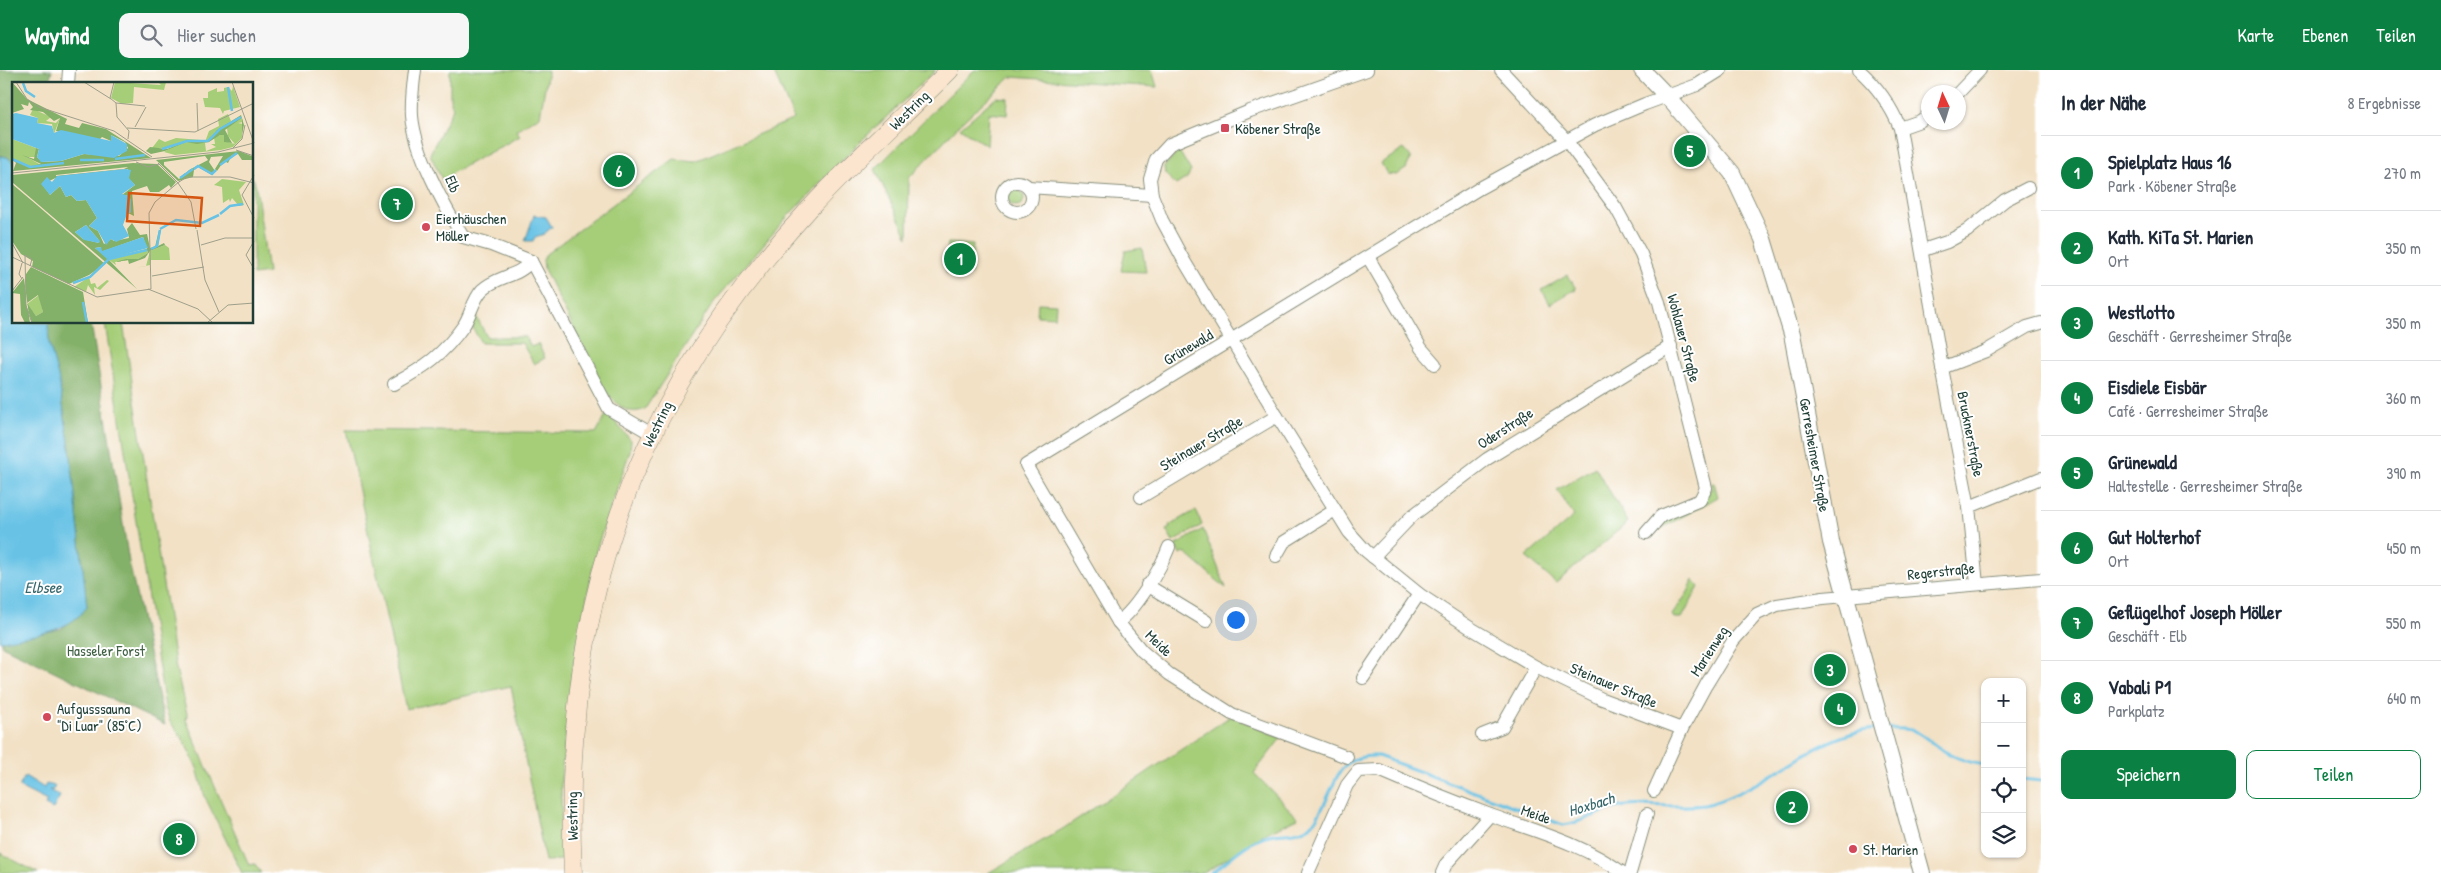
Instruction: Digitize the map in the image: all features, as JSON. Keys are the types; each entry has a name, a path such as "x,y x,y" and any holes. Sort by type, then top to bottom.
{"main road":[{"name":"Westring","path":"573,873 570,813 573,749 584,646 598,578 614,525 652,434 679,381 711,331 741,290 811,206 950,70"}],"street":[{"name":"Elb","path":"414,70 412,98 416,137 448,212 463,237 491,245 531,261"},
{"path":"1231,341 1183,259 1152,195 1150,179 1156,159 1170,144 1250,112 1367,70"},
{"path":"1501,70 1566,140"},
{"name":"Gerresheimer Straße","path":"1642,70 1667,96 1732,173 1763,239 1792,334 1831,542 1922,873"},
{"name":"Grünewald","path":"1026,465 1480,188 1566,140 1697,85 1721,70"},
{"name":"Brucknerstraße","path":"1859,70 1876,85 1890,105 1900,128 1923,250 1942,368 1969,506 1977,584"},
{"path":"1965,85 1980,70"},
{"path":"1900,128 1921,121"},
{"name":"Wohlauer Straße","path":"1566,140 1616,208 1641,254 1659,302 1706,488 1700,500 1661,516 1646,534"},
{"path":"1028,187 1152,195"},
{"path":"1923,250 1946,242 1966,231 2005,200 2028,188"},
{"path":"1368,257 1421,348 1435,364"},
{"path":"394,384 429,364 448,346 465,323 483,290 525,269 531,261 609,409 652,434"},
{"path":"1942,368 1986,351 2026,327 2041,323"},
{"name":"Steinauer Straße","path":"1231,341 1349,532 1373,557 1419,594 1469,627 1536,667 1602,699 1682,729"},
{"name":"Oderstraße","path":"1373,557 1412,516 1487,459 1671,346"},
{"name":"Steinauer Straße","path":"1140,497 1277,416"},
{"name":"Meide","path":"1026,465 1118,622 1142,651 1169,674 1205,699 1232,714 1347,757"},
{"path":"1969,506 2041,478"},
{"path":"1276,556 1284,542 1336,510"},
{"path":"1118,622 1128,614 1162,564 1169,547"},
{"name":"Regerstraße","path":"1845,596 2041,579"},
{"path":"1147,585 1206,621"},
{"path":"1363,678 1419,594"},
{"name":"Marienweg","path":"1654,791 1682,729 1732,641 1757,614 1777,605 1845,596"},
{"path":"1482,735 1502,727 1536,667"},
{"name":"Meide","path":"1308,873 1347,785 1358,771 1379,770 1490,815 1576,844 1596,854 1623,873"},
{"path":"1630,873 1647,814"},
{"path":"1442,873 1446,864 1490,815"}],"green space":[{"path":"0,70 52,70 51,82 12,82 12,161 7,157 0,156"},
{"path":"450,70 548,70 540,116 516,130 520,136 450,174 453,184 446,188 430,154 453,108 450,99"},
{"path":"773,70 936,70 860,142 788,216 714,302 645,409 633,411 622,408 605,391 544,269 543,260 546,254 674,159 696,161 794,119"},
{"path":"974,70 1152,70 1157,87 1011,77 962,122 909,178 908,238 875,169"},
{"path":"996,97 1008,98 1007,115 989,113 987,146 960,128"},
{"path":"1404,149 1411,157 1406,169 1396,175 1387,174 1381,163"},
{"path":"1179,151 1191,171 1187,178 1176,185 1165,174 1164,167"},
{"path":"254,181 256,186 268,273 254,275"},
{"path":"1016,190 1024,198 1016,206 1008,198"},
{"path":"948,243 973,245 971,274 946,273"},
{"path":"1142,248 1146,272 1121,271 1125,251"},
{"path":"1568,275 1576,289 1550,304 1542,290"},
{"path":"1038,303 1056,304 1055,317 1037,316"},
{"path":"474,312 487,337 526,337 531,347 538,344 545,358 534,364 522,343 481,343 469,321"},
{"name":"Hasseler Forst","path":"48,324 91,324 129,562 165,725 2,646 2,641 61,629 87,607 70,448 58,376 49,343"},
{"path":"105,324 123,324 176,669 187,714 186,720 249,865 255,864 261,873 242,873 205,797 197,768 183,739 170,722 165,707"},
{"path":"607,413 631,440 630,451 597,547 572,673 561,779 562,860 545,861 511,686 406,709 346,430 596,433"},
{"path":"1595,467 1628,522 1556,583 1526,557 1574,516 1557,490"},
{"path":"1714,482 1718,497 1660,529 1664,520 1711,490 1712,483"},
{"path":"1196,510 1202,525 1173,542 1166,530 1170,528 1169,526"},
{"path":"1203,529 1226,588 1184,552 1180,554 1175,546"},
{"path":"1693,580 1699,587 1682,618 1674,618 1672,615 1688,592"},
{"path":"1231,716 1281,738 1254,773 1298,818 1264,834 1204,873 988,873 1064,828"},
{"path":"0,853 38,873 0,873"}],"water":[{"name":"Elbsee","path":"0,156 7,157 12,161 12,324 48,324 49,343 58,376 70,448 87,607 79,616 60,628 49,632 0,641"},
{"path":"534,215 546,217 552,227 544,234 535,237 533,241 525,241"},
{"path":"25,776 44,788 46,784 55,786 53,790 49,790 60,796 53,809 45,805 47,801 19,787"}],"waterway":[{"name":"Hoxbach","path":"1211,873 1253,841 1269,835 1300,831 1310,826 1319,815 1342,770 1355,759 1365,756 1378,756 1563,825 1578,822 1620,807 1641,805 1694,806 1713,803 1756,784 1806,754 1840,737 1877,729"},
{"name":"Hoxbach","path":"1888,729 1915,731 1944,751 1969,762 1981,764"},
{"name":"Hoxbach","path":"2026,779 2041,781"}],"place":[{"name":"Köbener Straße","path":"1225,128"},
{"name":"Grünewald","path":"1690,151"},
{"name":"Gut Holterhof","path":"619,171"},
{"name":"Geflügelhof Joseph Möller","path":"397,204"},
{"name":"Eierhäuschen Möller","path":"426,227"},
{"name":"Spielplatz Haus 16","path":"960,259"},
{"name":"Westlotto","path":"1830,670"},
{"name":"Eisdiele Eisbär","path":"1840,709"},
{"name":"Aufgusssauna \"Di Luar\" (85°C)","path":"47,717"},
{"name":"Kath. KiTa St. Marien","path":"1792,807"},
{"name":"Vabali P1","path":"179,839"},
{"name":"St. Marien","path":"1853,849"}]}
